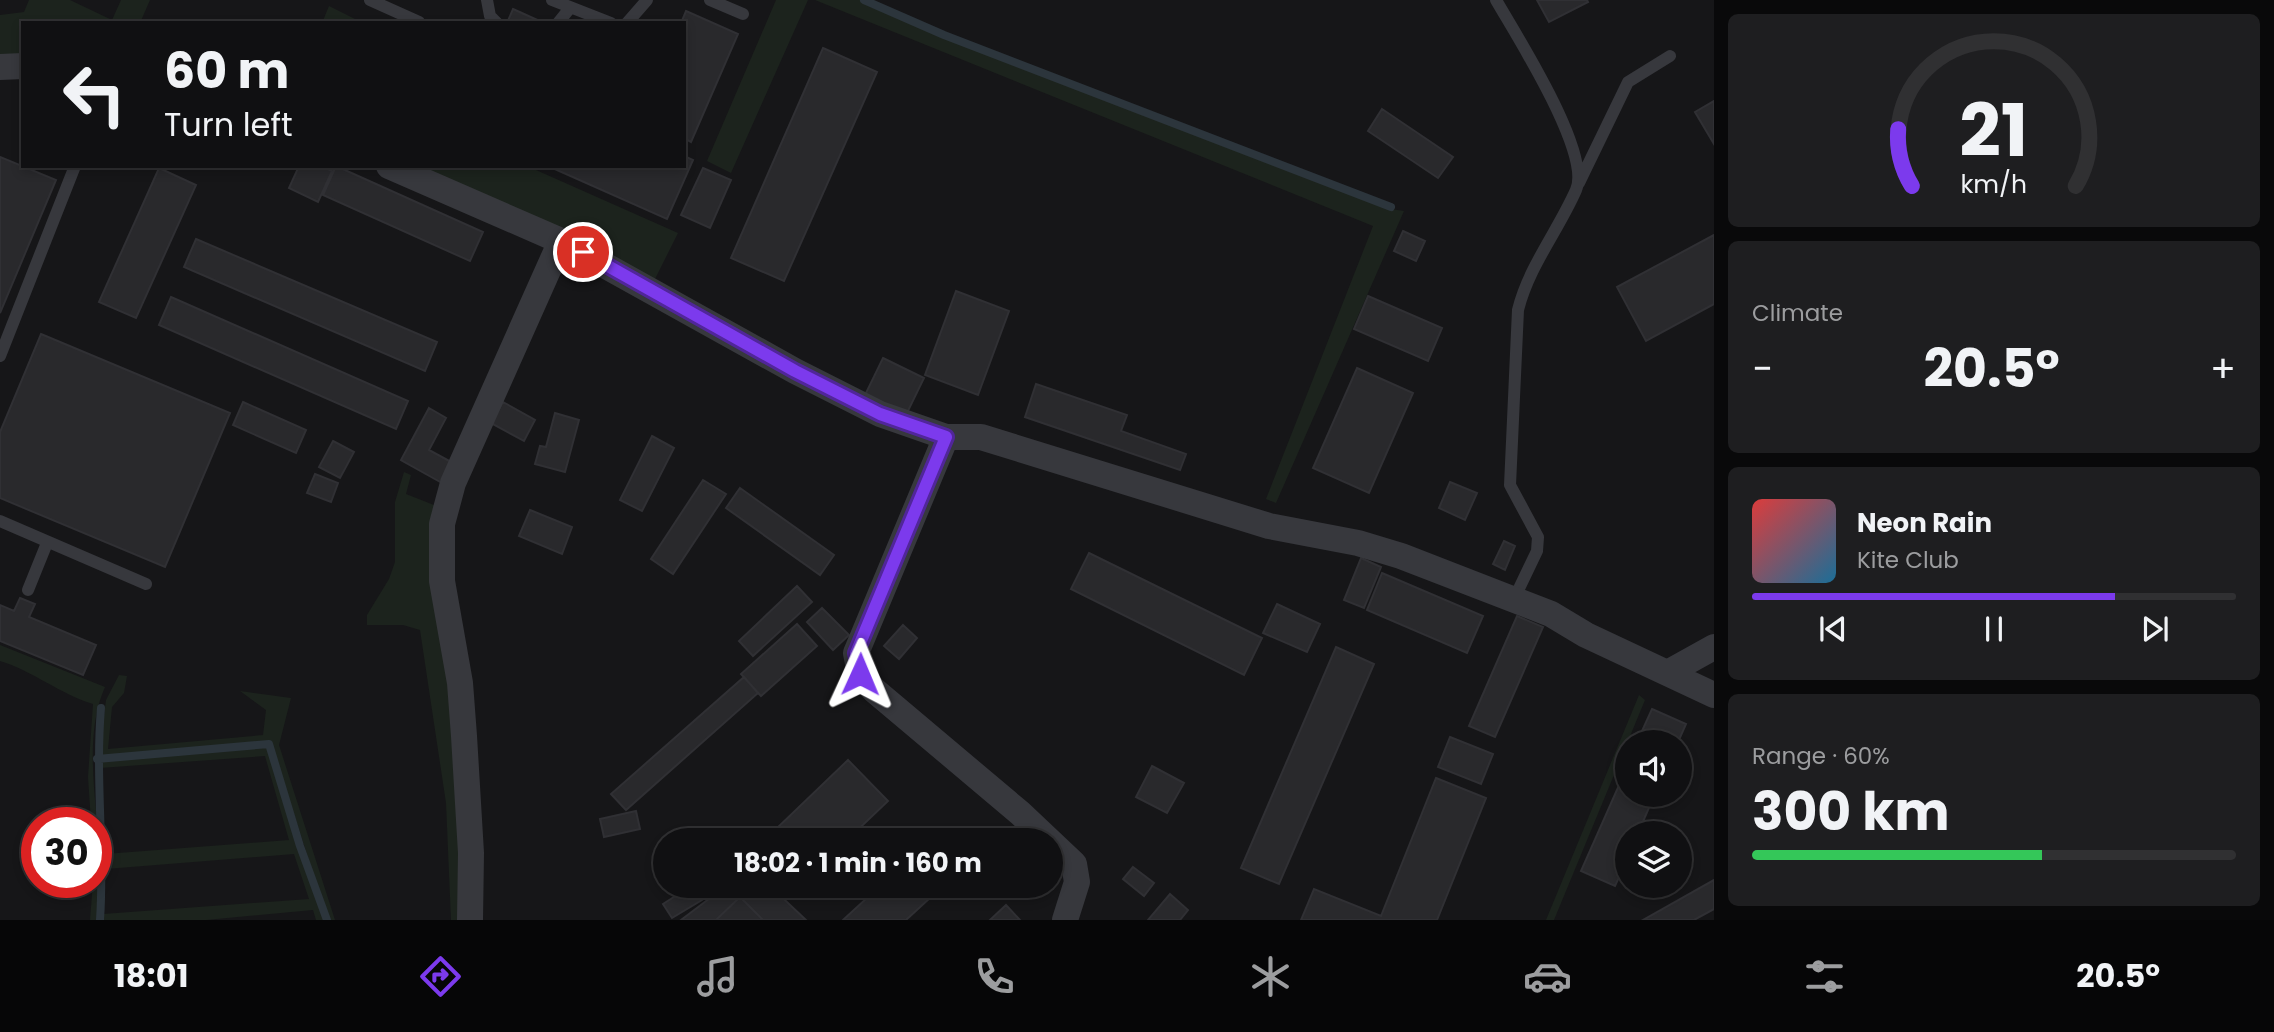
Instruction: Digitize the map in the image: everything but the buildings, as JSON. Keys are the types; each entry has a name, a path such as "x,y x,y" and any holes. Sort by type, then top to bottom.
{"street":[{"path":"394,168 561,241 795,371 880,414 946,437 981,438 1269,526 1358,543 1514,599 1714,695"},
{"path":"470,920 468,793 460,683 442,581 443,524 453,484 561,241"},
{"path":"946,437 856,653 860,674 873,690 1020,813 1074,864 1077,882 1065,920"},
{"path":"1669,672 1714,647"}],"lane":[{"path":"370,0 417,21"},
{"path":"487,0 490,16 495,21"},
{"path":"552,0 606,21"},
{"path":"629,21 647,0"},
{"path":"710,0 743,14"},
{"path":"1496,0 1554,103 1571,143 1578,187"},
{"path":"560,21 570,8"},
{"path":"1514,599 1537,551 1538,537 1510,485 1518,310 1523,289 1578,187 1628,82 1670,56"},
{"path":"0,356 74,168"},
{"path":"0,521 146,584"},
{"path":"29,590 47,543"}],"shaded area":[{"path":"29,0 70,0 112,20 121,0 150,0 141,21 21,21 21,54 0,56 0,15 24,12"},
{"path":"776,0 808,0 731,173 707,161"},
{"path":"815,0 861,0 868,6 1391,209 1404,211 1276,503 1266,499 1373,226"},
{"path":"329,6 359,21 323,21"},
{"path":"409,168 532,168 678,233 654,281"},
{"path":"404,472 411,475 406,494 439,507 459,758 463,920 451,920 446,803 420,630 403,625 367,625 367,615 389,579 395,562 395,502"},
{"path":"0,645 105,687 94,729 96,807 90,807 88,777 93,704 0,661"},
{"path":"119,675 127,676 124,693 112,707 108,749 263,735 266,710 240,691 291,698 279,745 335,920 328,920 271,742 99,757 106,700"},
{"path":"1639,695 1645,700 1633,730 1625,730"},
{"path":"268,747 324,920 316,920 313,910 206,920 103,920 103,914 309,899 294,854 112,869 112,853 289,840 265,756 100,768 100,761"},
{"path":"1615,753 1615,773 1554,920 1546,920"},
{"path":"92,898 100,898 98,920 90,920"}],"waterway":[{"path":"864,0 944,35 1391,207"},
{"path":"100,920 101,708"},
{"path":"97,759 269,744 300,846 327,920"}],"route":[{"path":"583,252 795,371 880,414 946,437 856,653 860,674"}]}
